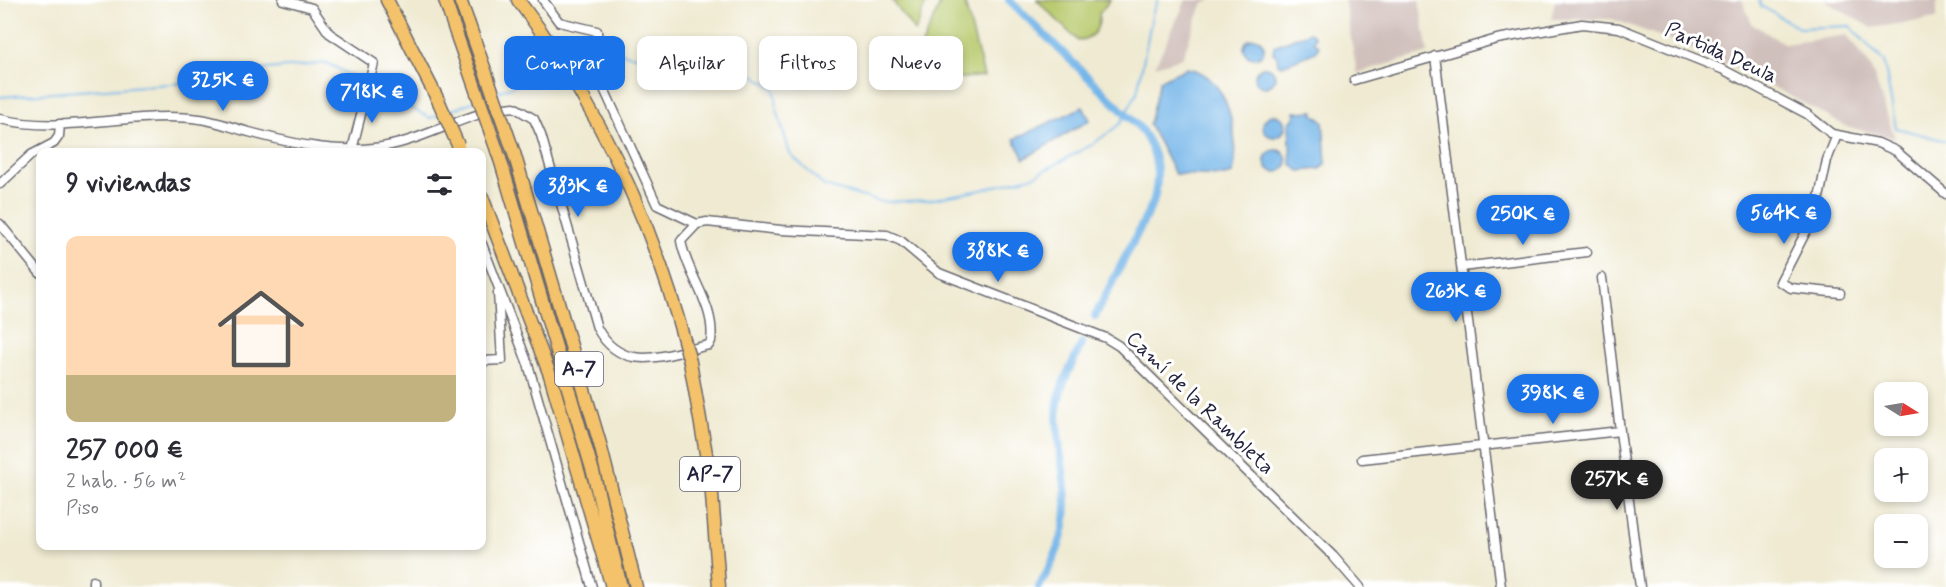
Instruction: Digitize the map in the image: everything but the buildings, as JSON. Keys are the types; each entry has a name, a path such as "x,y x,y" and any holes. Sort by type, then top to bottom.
{"highway":[{"path":"387,0 440,102 460,148"},
{"name":"A-7","path":"445,0 500,159 593,472 621,587"},
{"name":"A-7","path":"460,0 514,153 600,444 636,587"},
{"name":"AP-7","path":"518,0 568,71 629,184 656,249 690,362 711,482 719,587"},
{"path":"486,207 550,375 612,587"}],"street":[{"path":"284,0 312,8 328,33 374,63 353,148"},
{"path":"375,148 386,147 507,108 524,111 534,119 541,135 597,328 604,342 617,353 634,359 647,359 709,345 711,341 709,316 684,256 681,241 697,224 657,205 600,80 597,31 559,22 543,0"},
{"name":"Partida Deula","path":"1354,80 1497,39 1582,24 1619,28 1724,70 1806,114 1837,135 1878,143 1896,151 1946,194"},
{"path":"1435,56 1501,587"},
{"path":"0,119 60,124 138,119 202,119 319,148"},
{"path":"44,148 54,143 59,136 60,124"},
{"path":"1837,135 1827,160 1816,212 1780,282 1791,288 1840,293"},
{"path":"315,147 327,148"},
{"path":"0,184 36,152"},
{"name":"Camí de la Rambleta","path":"697,224 707,222 781,230 887,235 901,241 939,273 1106,338 1135,359 1215,443 1333,556 1360,587"},
{"path":"2,230 36,268"},
{"path":"1462,267 1587,252"},
{"path":"486,255 528,363 592,587"},
{"path":"1602,278 1640,587"},
{"path":"486,361 502,360 497,284"},
{"path":"1362,459 1620,431"}],"shaded area":[{"path":"1186,0 1212,0 1202,5 1182,58 1155,66"},
{"path":"1344,0 1419,0 1428,53 1357,73"},
{"path":"1555,0 1742,0 1752,24 1785,44 1847,35 1871,67 1895,138 1847,127 1746,72 1679,43 1612,19 1551,19"},
{"path":"1824,0 1937,0 1937,18 1871,28"}],"green space":[{"path":"892,0 927,0 915,32"},
{"path":"942,0 964,0 984,76 963,78 963,36 926,36"},
{"path":"1037,0 1110,0 1099,14 1095,32 1078,41"}],"water":[{"path":"1310,32 1315,36 1314,42 1319,46 1316,52 1281,66 1278,64 1277,56 1273,53 1274,46"},
{"path":"1254,38 1261,41 1264,48 1261,55 1254,58 1247,55 1244,48 1247,41"},
{"path":"1265,67 1272,70 1275,77 1272,84 1265,87 1258,84 1255,77 1258,70"},
{"path":"1187,68 1202,73 1213,83 1229,110 1235,144 1233,174 1224,176 1175,174 1149,124 1160,80"},
{"path":"1083,107 1090,120 1024,159 1014,139"},
{"path":"1314,111 1314,115 1323,121 1326,163 1320,169 1299,171 1291,164 1289,123 1295,117 1295,112"},
{"path":"1274,115 1282,118 1285,126 1282,134 1274,137 1266,134 1263,126 1266,118"},
{"path":"1276,150 1284,153 1287,161 1284,169 1276,172 1268,169 1265,161 1268,153"}],"waterway":[{"path":"1009,0 1140,128 1154,155 1157,183 1153,203 1095,316"},
{"path":"625,54 688,74 751,73 775,89 777,110 790,154 824,186 882,202 928,200 981,190 1034,176 1093,144 1120,124 1137,93 1153,11 1158,0"},
{"path":"1759,0 1761,6 1799,28 1850,26 1884,62 1896,128 1946,141"},
{"path":"0,97 183,83 258,70 327,63 430,118 439,115"},
{"path":"497,92 504,89"},
{"path":"447,112 475,101"},
{"path":"1039,587 1054,558 1064,527 1066,505 1057,416 1058,403 1065,380 1082,343"}]}
